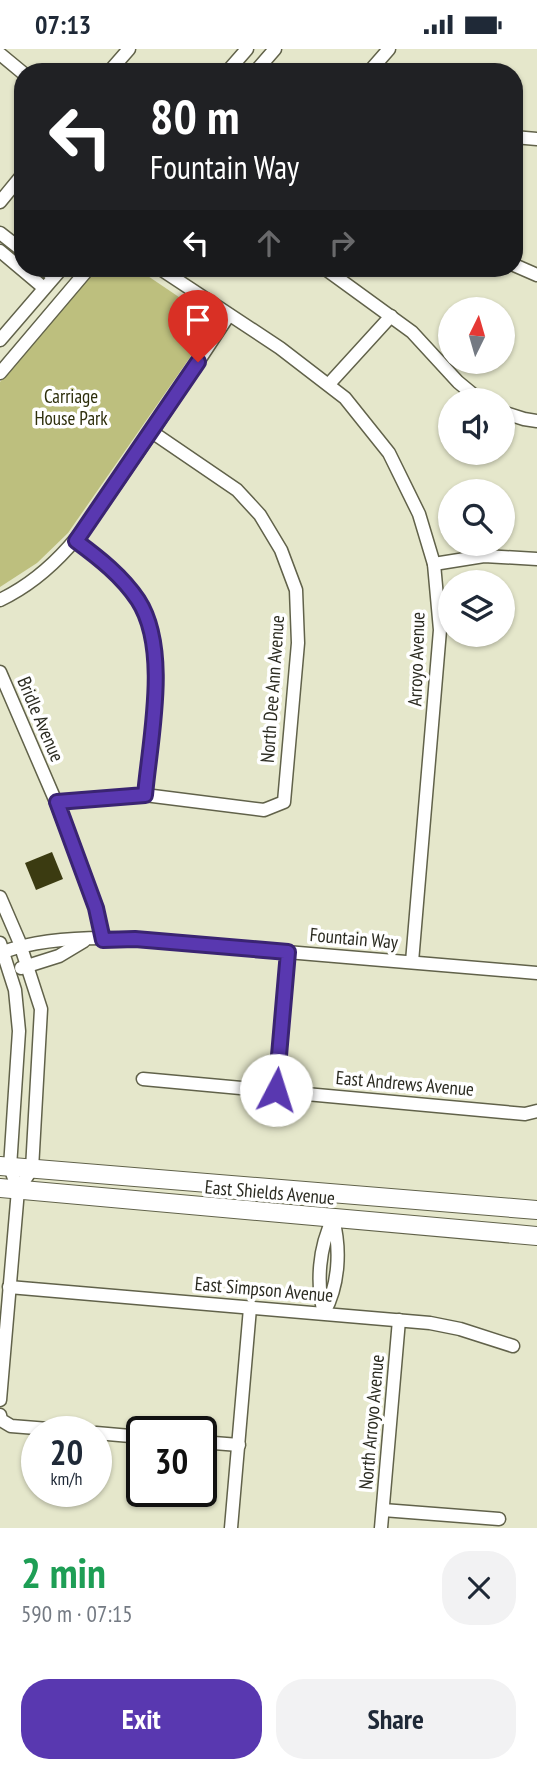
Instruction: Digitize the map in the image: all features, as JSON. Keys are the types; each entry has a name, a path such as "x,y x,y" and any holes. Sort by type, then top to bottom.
{"main road":[{"name":"East Shields Avenue","path":"5,1167 537,1210"},
{"name":"East Shields Avenue","path":"9,1189 537,1236"}],"street":[{"path":"117,63 129,49"},
{"path":"235,63 247,49"},
{"path":"263,63 275,49"},
{"path":"377,63 389,49"},
{"path":"0,54 14,66"},
{"path":"0,202 14,185"},
{"path":"0,233 14,244"},
{"path":"0,251 14,263"},
{"path":"31,277 44,288"},
{"path":"0,340 54,277"},
{"path":"0,373 81,277"},
{"name":"Arroyo Avenue","path":"172,277 280,348 345,398 389,453 419,514 434,564 440,630 412,962"},
{"path":"337,277 419,339 465,388"},
{"path":"0,600 42,574 76,541 229,315"},
{"path":"329,384 391,316"},
{"path":"515,416 537,421"},
{"name":"North Dee Ann Avenue","path":"145,795 264,810 284,801 298,643 296,590 281,550 260,515 237,490 152,432"},
{"path":"57,802 145,795 157,670 150,627 139,602 119,576 76,541"},
{"path":"434,564 484,556 537,559"},
{"name":"Bridle Avenue","path":"0,672 57,802 96,908 103,940"},
{"path":"0,897 21,946 41,1009 32,1169 9,1189"},
{"name":"Fountain Way","path":"2,948 54,940 135,939 537,973"},
{"path":"9,972 59,956 84,940"},
{"path":"0,1400 9,1287 9,1189 5,1167 19,1031 15,990 2,948"},
{"path":"276,1090 288,952"},
{"name":"East Andrews Avenue","path":"143,1079 525,1114 537,1111"},
{"path":"324,1313 319,1295 324,1238 333,1219"},
{"name":"East Simpson Avenue","path":"9,1287 399,1320 460,1329 513,1346"},
{"path":"232,1528 250,1308"},
{"name":"North Arroyo Avenue","path":"381,1528 399,1320"},
{"path":"1,1417 11,1426 21,1427"},
{"path":"217,1443 239,1445"},
{"path":"383,1510 499,1519"}],"green space":[{"name":"Carriage House Park","path":"89,277 149,277 207,316 210,322 209,330 68,533 37,563 0,587 0,382"}],"building":[{"path":"52,852 63,879 36,890 25,863"}],"route":[{"path":"198,362 76,541 119,576 139,602 150,627 157,670 145,795 57,802 96,908 103,940 135,939 288,952 276,1090"}]}
